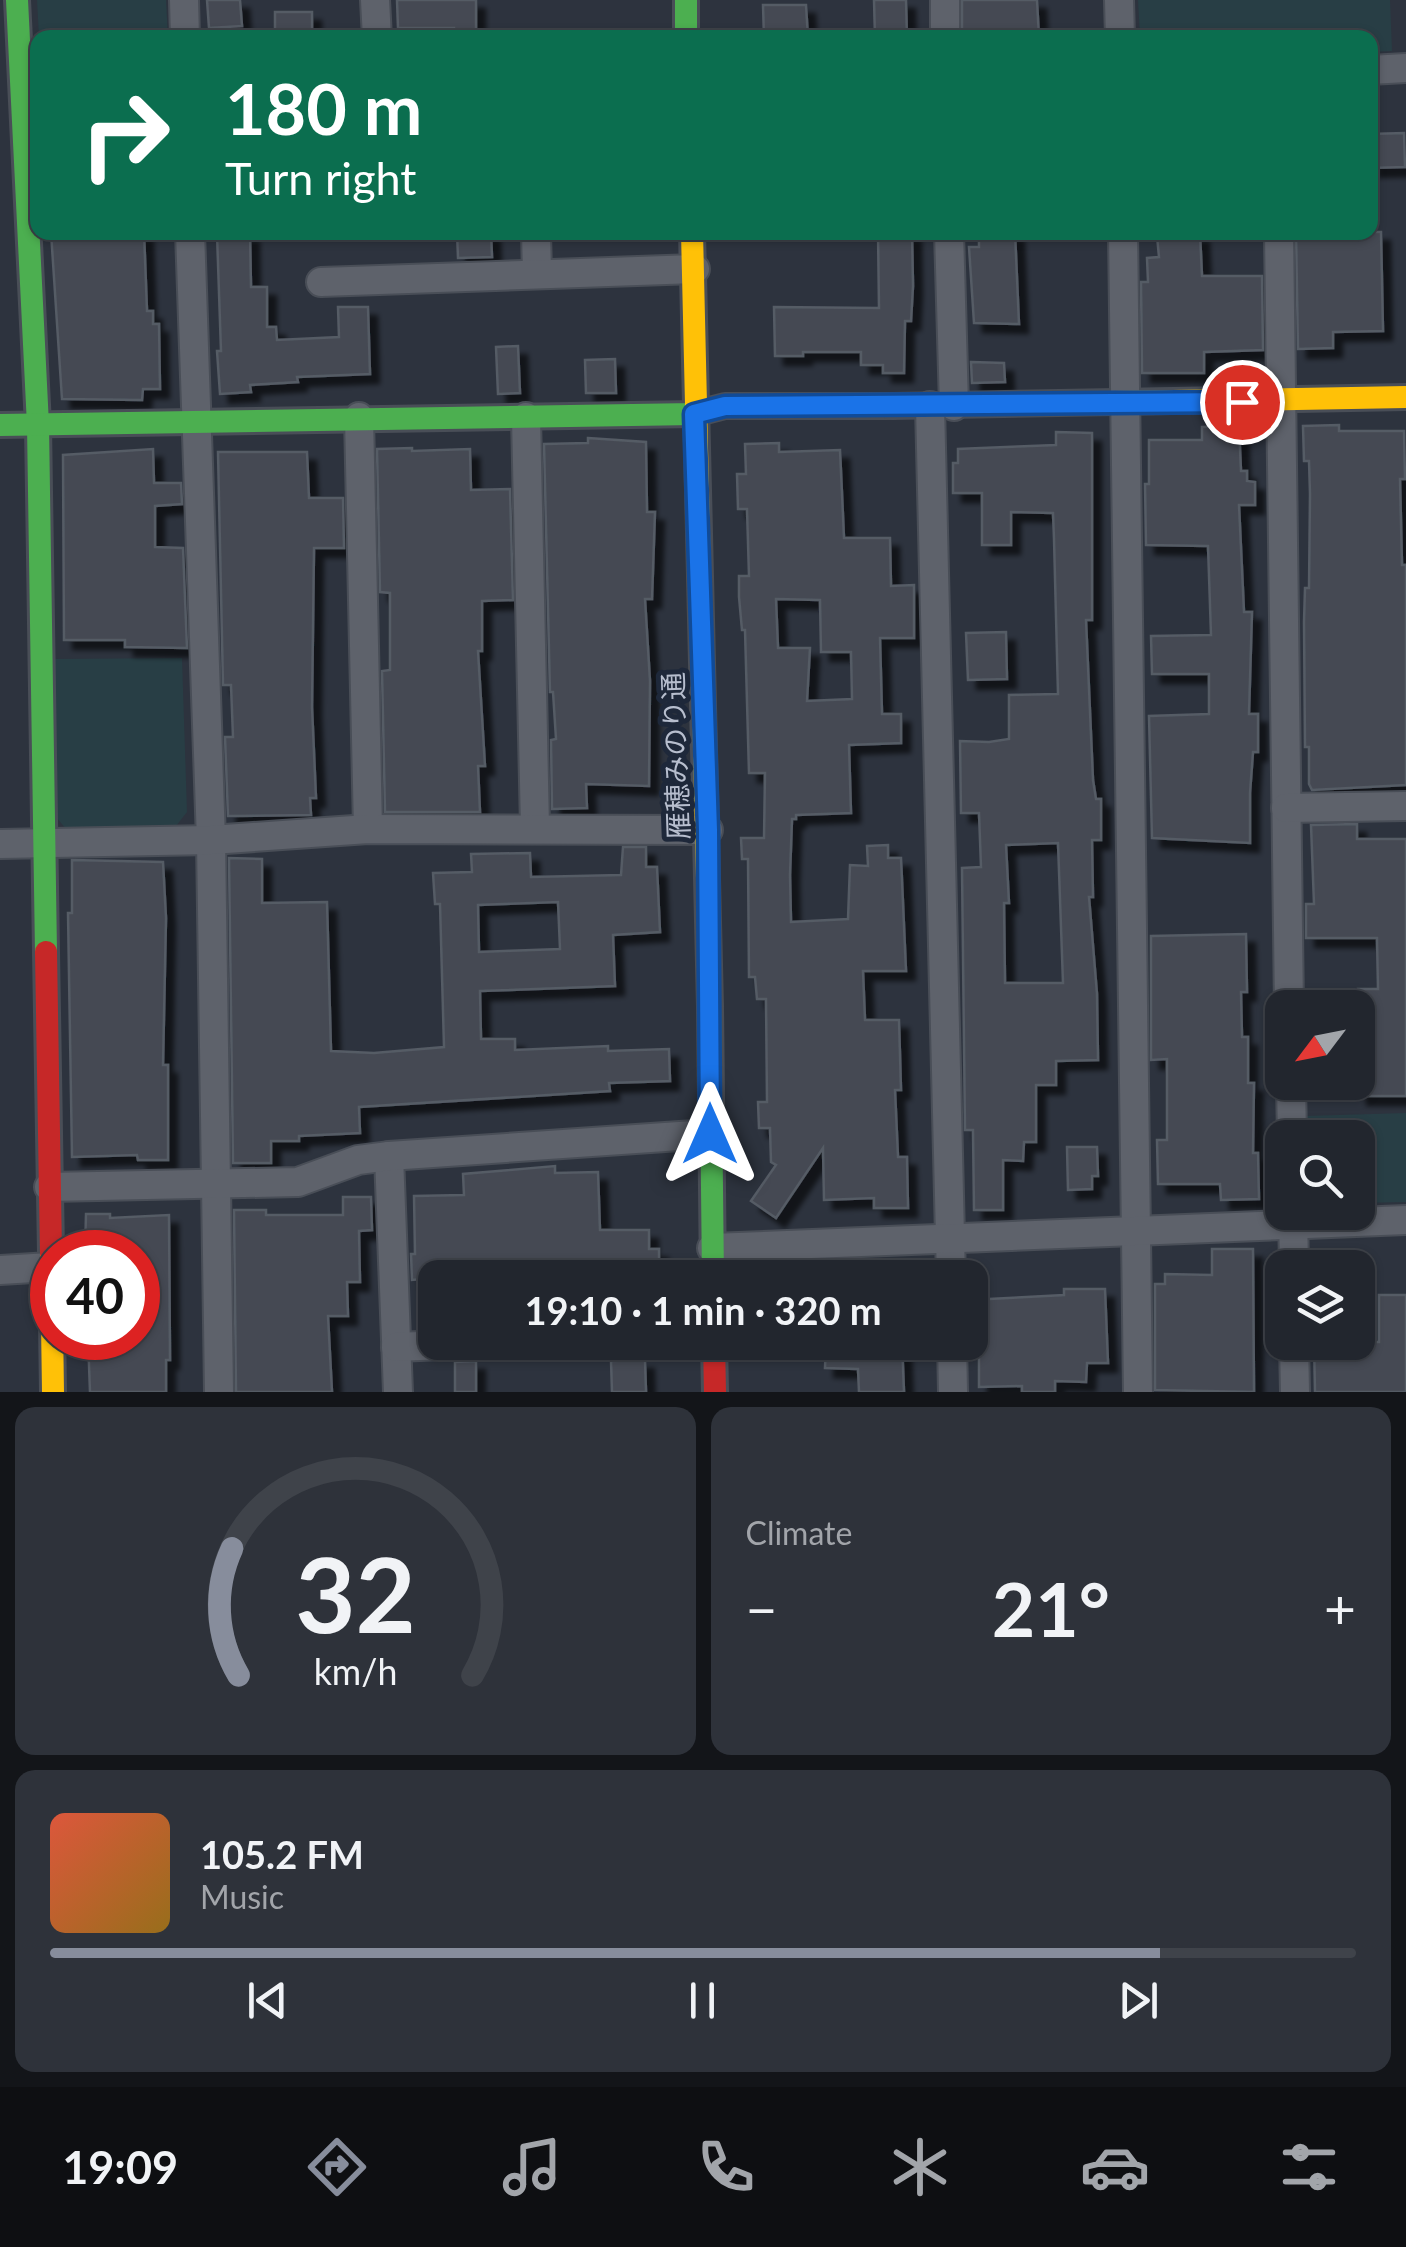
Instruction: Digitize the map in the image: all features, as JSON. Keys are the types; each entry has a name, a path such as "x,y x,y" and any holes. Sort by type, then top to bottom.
{"street":[{"path":"16,0 28,61 30,134"},
{"path":"184,0 185,30"},
{"path":"375,0 377,30"},
{"path":"686,0 686,30"},
{"path":"944,0 945,30"},
{"path":"1119,0 1120,30"},
{"path":"1378,70 1406,68"},
{"path":"33,240 50,1230"},
{"path":"190,240 211,840 219,1392"},
{"path":"536,240 537,274"},
{"name":"雁穂みのり通","path":"692,240 694,414 708,830 712,1260"},
{"path":"949,240 942,406 951,1260"},
{"path":"1123,240 1138,1392"},
{"path":"1279,240 1290,990"},
{"path":"321,282 694,269"},
{"path":"0,425 694,414 725,406 1126,404 1406,396"},
{"path":"360,417 368,828"},
{"path":"526,417 536,827"},
{"path":"1286,808 1406,806"},
{"path":"0,844 211,840 368,828 708,830"},
{"path":"50,1187 298,1182 358,1160 389,1156 710,1134"},
{"path":"389,1156 398,1392"},
{"path":"1375,1220 1406,1220"},
{"path":"712,1248 1136,1233 1265,1222"},
{"path":"0,1270 30,1269"},
{"path":"396,1347 418,1346"},
{"path":"51,1360 52,1392"},
{"path":"715,1360 716,1392"},
{"path":"952,1360 953,1392"},
{"path":"1294,1360 1295,1392"}],"shaded area":[{"path":"37,0 166,0 168,30 39,30"},
{"path":"1138,0 1390,0 1392,51 1378,52 1378,30 1140,30"},
{"path":"182,658 187,812 176,826 67,830 56,817 54,659"},
{"path":"1406,1113 1406,1202 1375,1203 1375,1120 1305,1120 1305,1116"}],"building":[{"path":"207,0 240,0 242,26 209,28"},
{"path":"397,0 476,0 476,30 398,28"},
{"path":"874,0 906,0 907,30 875,30"},
{"path":"962,0 1037,0 1039,30 962,30"},
{"path":"763,5 806,5 808,30 764,30"},
{"path":"275,12 312,12 312,30 275,30"},
{"path":"1404,133 1405,167 1378,168 1378,134"},
{"path":"1381,232 1383,331 1333,332 1333,348 1298,349 1296,240 1378,240"},
{"path":"52,240 144,240 147,311 153,311 153,324 159,324 160,389 143,389 142,400 62,399"},
{"path":"217,240 250,240 251,287 267,287 267,327 276,327 277,340 339,337 338,307 368,307 370,374 297,377 298,382 250,385 251,392 220,394 217,351 221,351"},
{"path":"457,240 491,240 492,257 458,258"},
{"path":"878,240 912,240 911,321 905,321 904,373 883,373 883,365 861,365 861,352 775,356 774,307 879,308"},
{"path":"979,240 1015,240 1019,324 974,323 969,247 979,247"},
{"path":"1157,240 1200,240 1202,276 1262,276 1263,350 1204,352 1204,373 1142,373 1141,282 1148,282 1147,258 1159,257"},
{"path":"518,346 520,393 498,394 496,347"},
{"path":"615,359 616,393 586,393 585,360"},
{"path":"971,362 1004,363 1005,382 972,383"},
{"path":"1339,425 1339,431 1404,431 1405,479 1400,479 1402,565 1406,565 1406,785 1312,790 1309,784 1304,622 1305,588 1309,588 1310,494 1303,426"},
{"path":"1239,426 1241,471 1247,471 1247,481 1255,482 1255,505 1239,505 1244,612 1252,612 1249,714 1258,714 1258,752 1253,752 1250,793 1250,843 1152,838 1149,716 1209,714 1209,674 1152,674 1151,636 1211,635 1208,546 1146,545 1149,440 1202,440 1202,427"},
{"path":"1056,432 1092,433 1092,620 1086,620 1093,780 1096,799 1101,799 1101,840 1092,840 1093,897 1089,897 1098,1060 1056,1061 1056,1085 1036,1085 1036,1142 1024,1142 1023,1161 1003,1160 1003,1210 974,1210 973,1130 965,1130 962,868 981,867 979,813 961,813 960,741 1009,739 1009,695 1058,694 1054,539 1053,513 1011,512 1011,545 982,545 982,493 953,493 953,463 958,463 958,449 1056,445","holes":["1058,843 1063,983 1005,983 1004,903 1009,903 1006,845"]},
{"path":"588,438 646,442 647,512 655,512 652,599 645,599 650,681 649,786 586,784 587,808 552,809 551,740 556,739 550,692 544,444 588,443"},
{"path":"779,443 779,452 840,450 844,538 890,538 891,586 914,585 914,638 880,638 882,714 901,714 901,743 849,745 851,813 796,815 792,819 790,875 791,922 848,919 850,865 868,866 867,846 888,845 888,858 901,858 906,971 863,971 865,1020 899,1020 901,1090 895,1090 898,1157 907,1157 908,1208 874,1208 874,1198 824,1200 823,1148 776,1218 751,1201 776,1165 771,1162 770,1128 759,1128 758,1102 767,1102 766,999 757,999 755,977 749,977 748,859 742,859 741,838 764,838 765,773 749,773 745,630 739,597 739,576 749,576 747,509 738,509 737,474 746,474 745,444","holes":["776,599 820,600 821,652 851,652 852,699 807,701 810,648 778,648"]},
{"path":"153,449 154,483 181,483 182,504 155,506 155,547 183,548 187,648 125,647 125,640 64,640 63,455"},
{"path":"377,449 470,449 471,490 510,489 513,600 482,601 482,651 478,651 485,766 478,766 480,812 385,812 382,671 390,670 390,593 380,592"},
{"path":"218,452 307,452 309,498 343,498 344,548 314,548 312,707 316,798 310,798 311,815 228,816 225,737 233,737 231,685 223,685"},
{"path":"1006,632 1007,679 968,680 966,633"},
{"path":"1357,824 1357,839 1406,839 1406,1096 1375,1096 1375,990 1358,989 1378,989 1377,938 1306,938 1306,904 1314,904 1311,825"},
{"path":"623,847 646,847 646,867 657,867 660,932 613,935 615,986 480,991 481,1039 515,1039 515,1050 608,1046 608,1051 669,1049 670,1081 609,1083 610,1091 359,1107 360,1133 271,1141 271,1163 233,1163 229,858 262,859 262,903 327,902 331,1051 374,1053 444,1047 440,904 435,904 433,873 472,872 471,854 530,853 531,877 621,875","holes":["558,902 560,949 479,952 478,905"]},
{"path":"72,860 163,862 163,1065 168,1065 168,1160 138,1160 137,1155 72,1157 68,913 72,913"},
{"path":"1246,934 1247,992 1241,992 1242,1037 1248,1037 1248,1083 1254,1083 1253,1153 1258,1153 1259,1199 1221,1200 1220,1184 1158,1184 1157,1140 1167,1140 1167,1059 1151,1060 1151,936"},
{"path":"1067,1147 1097,1147 1098,1176 1092,1176 1092,1189 1068,1190"},
{"path":"555,1166 555,1173 598,1172 600,1230 649,1230 649,1249 659,1249 659,1260 418,1260 418,1279 412,1280 414,1196 464,1195 463,1174"},
{"path":"343,1197 371,1197 372,1230 359,1231 360,1282 347,1282 348,1316 328,1316 332,1392 236,1392 234,1210 266,1210 266,1215 343,1215"},
{"path":"86,1214 110,1214 110,1218 169,1215 170,1360 166,1360 166,1392 90,1392 89,1360 160,1360 160,1230 86,1230"},
{"path":"1212,1249 1253,1249 1254,1392 1155,1390 1155,1284 1165,1284 1165,1274 1212,1275"},
{"path":"1064,1289 1105,1289 1108,1363 1087,1363 1086,1382 1055,1381 1055,1392 1022,1392 1022,1386 979,1387 979,1360 988,1360 988,1299 1064,1295"},
{"path":"1379,1295 1406,1295 1406,1392 1315,1392 1314,1360 1375,1360 1375,1342 1379,1342"},
{"path":"645,1360 646,1392 612,1392 611,1361"},
{"path":"825,1360 903,1360 904,1392 859,1392 858,1369 825,1368"},
{"path":"476,1361 476,1392 455,1392 455,1362"}],"traffic: fast":[{"path":"17,0 38,425 46,952"},
{"path":"686,0 686,30"},
{"path":"0,425 694,414 725,406 892,406"},
{"path":"710,1007 713,1260"}],"traffic: slow":[{"path":"692,240 710,1007"},
{"path":"892,406 1406,397"},
{"path":"53,1360 53,1392"}],"traffic: jam":[{"path":"46,952 51,1230"},
{"path":"714,1360 715,1392"}],"route":[{"path":"710,1134 708,830 694,414 725,406 1242,402"}]}
